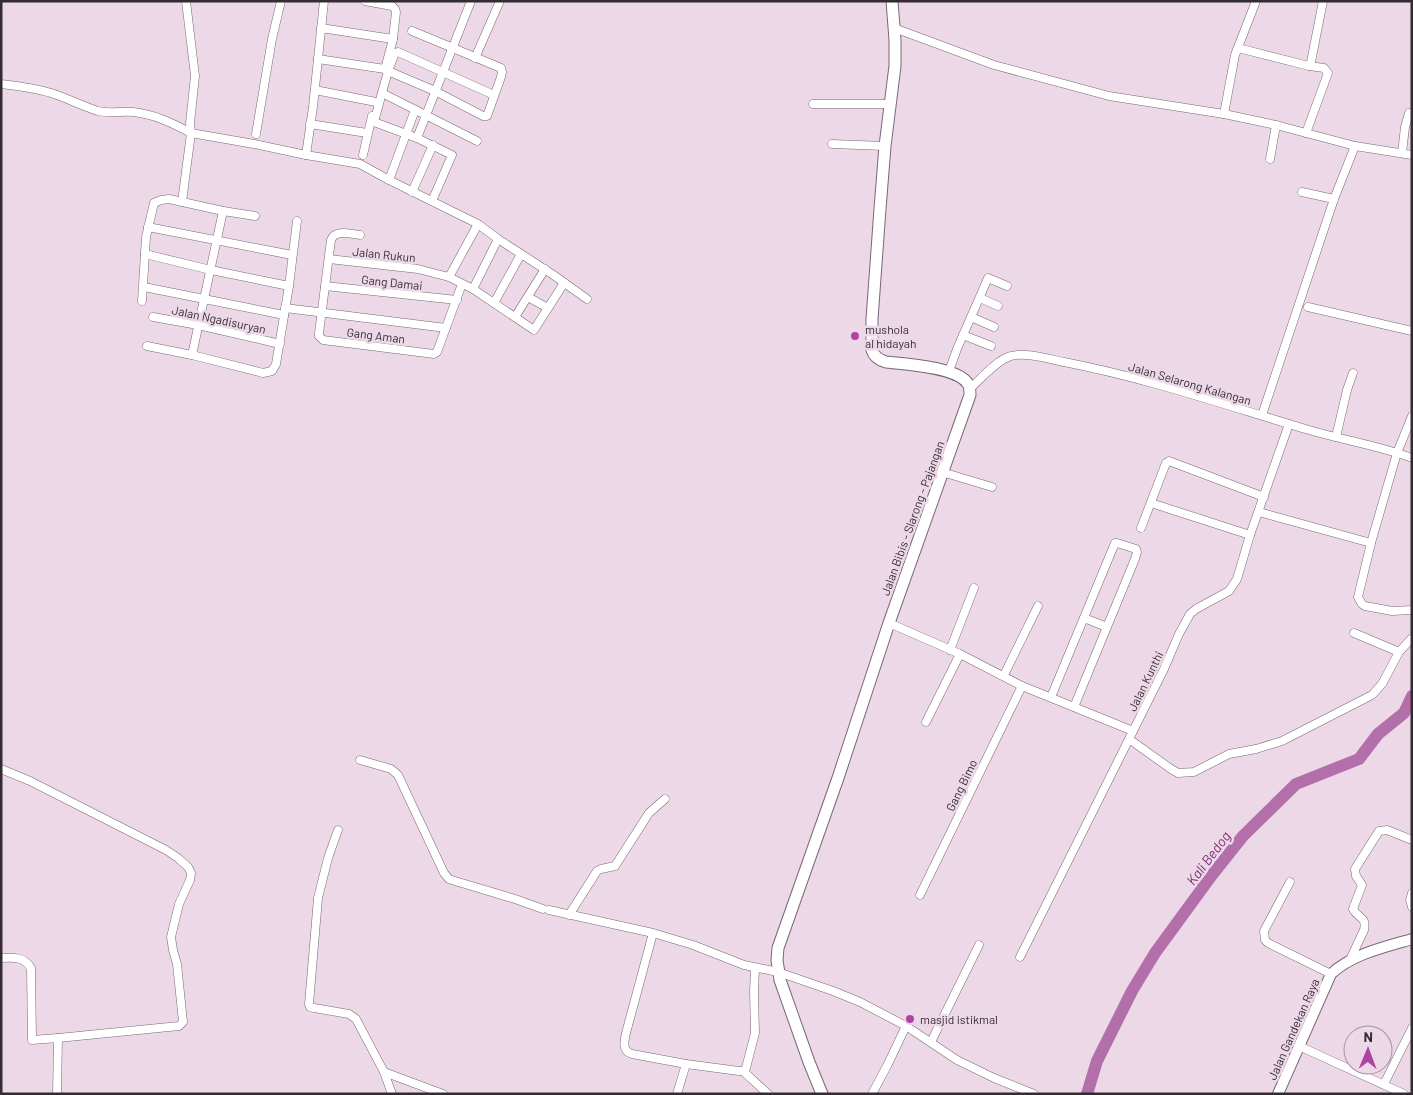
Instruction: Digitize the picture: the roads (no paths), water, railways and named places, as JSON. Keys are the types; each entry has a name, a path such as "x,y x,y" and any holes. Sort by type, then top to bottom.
{"main road":[{"path":"892,1 895,66 885,146 872,319 871,344 873,354 879,360 886,362 954,372 967,382 970,389"},
{"name":"Jalan Bibis - Slarong - Pajangan","path":"822,1094 783,991 777,960 781,939 838,778 889,623 969,401 970,389"}],"street":[{"path":"182,202 191,133 190,122 195,76 186,1"},
{"path":"256,134 272,39 281,1"},
{"path":"306,155 324,1"},
{"path":"365,1 386,3 395,8 396,12 393,39 374,122 433,145 450,153 452,157 432,201"},
{"path":"417,138 471,1"},
{"path":"475,58 500,1"},
{"path":"1224,114 1238,48 1256,1"},
{"path":"1309,66 1323,1"},
{"path":"321,28 393,39"},
{"path":"894,28 994,65 1109,96 1224,114 1276,125 1355,146 1412,155"},
{"path":"318,59 386,70 435,91 485,117 487,116 502,72 501,68 412,31"},
{"path":"1238,48 1324,68 1328,73 1306,133"},
{"path":"363,155 367,133 386,70 395,53 398,52 494,95"},
{"path":"1,84 21,86 50,93 100,111 147,114 170,121 191,133 360,164 388,180 478,224 587,299"},
{"path":"314,90 376,102"},
{"path":"382,92 477,141"},
{"path":"812,104 890,104"},
{"path":"388,180 415,110"},
{"path":"1402,153 1405,126 1409,113"},
{"path":"310,124 367,133"},
{"path":"1270,159 1276,125"},
{"path":"832,144 885,146"},
{"path":"412,192 433,145"},
{"path":"1262,415 1334,200 1355,146"},
{"path":"1302,192 1334,200"},
{"path":"142,301 146,237 154,204 161,200 169,199 255,216"},
{"path":"192,355 223,211"},
{"path":"147,346 263,373 272,371 276,364 280,344 297,221"},
{"path":"449,277 478,224"},
{"path":"148,227 217,242 292,255"},
{"path":"322,313 333,236 336,233 360,235"},
{"path":"473,289 498,239"},
{"path":"145,254 210,270 289,286"},
{"path":"494,303 521,254"},
{"name":"Jalan Rukun","path":"329,259 418,268 449,277 473,289 534,330 548,308"},
{"path":"515,317 545,269"},
{"path":"949,371 988,278 1007,286"},
{"path":"528,297 548,308 564,283"},
{"path":"144,287 285,311 322,313 446,328 462,284"},
{"name":"Gang Damai","path":"325,286 456,300"},
{"path":"980,298 998,306"},
{"path":"1308,307 1412,330"},
{"name":"Gang Aman","path":"322,313 319,336 323,340 434,354 437,352 446,328"},
{"name":"Jalan Ngadisuryan","path":"153,317 198,325 280,344"},
{"path":"971,317 994,327"},
{"path":"963,335 991,346"},
{"name":"Jalan Selarong Kalangan","path":"970,389 1002,360 1011,356 1022,355 1080,365 1174,388 1289,424 1412,458"},
{"path":"1336,437 1353,373"},
{"path":"1412,416 1397,453 1371,543 1358,597 1365,606 1392,611 1412,610"},
{"name":"Jalan Kunthi","path":"1020,957 1164,668 1184,623 1196,609 1222,596 1234,585 1289,424"},
{"path":"1141,528 1166,463 1169,461 1264,497"},
{"path":"942,472 992,487"},
{"path":"1151,503 1250,535"},
{"path":"1259,512 1371,543"},
{"path":"1051,697 1115,543 1136,549 1137,554 1074,707"},
{"path":"950,650 974,588"},
{"path":"1004,675 1038,606"},
{"path":"1084,618 1107,627"},
{"path":"889,623 960,654 1004,675 1022,686 1133,731"},
{"path":"1354,633 1399,652"},
{"path":"1129,739 1178,773 1194,772 1229,754 1256,749 1282,741 1372,694 1382,684 1399,652 1412,638"},
{"path":"926,722 960,654"},
{"name":"Gang Bimo","path":"920,895 1022,686"},
{"path":"360,760 391,769 398,775 444,873 455,881 546,909 653,933 693,945 744,965 778,972 833,991 860,1002 906,1026 957,1060 994,1078 1034,1094"},
{"path":"1,769 30,781 166,850 188,867 191,872 190,880 179,904 171,937 177,964 183,1022 179,1026 150,1030 32,1040 31,968 21,959 1,958"},
{"path":"569,915 597,871 617,864 649,813 664,798"},
{"path":"338,830 328,858 318,898 309,1004 310,1007 349,1014 356,1019 384,1072 392,1094"},
{"path":"1349,962 1365,925 1362,917 1354,912 1362,885 1356,876 1355,869 1379,831 1387,830 1412,840"},
{"path":"1290,882 1264,931 1264,940 1331,974"},
{"path":"1412,893 1410,900 1412,907"},
{"path":"653,933 624,1041 625,1050 632,1054 686,1064 743,1071 768,1094"},
{"name":"Jalan Gandekan Raya","path":"1278,1094 1331,974 1339,967 1371,952 1412,939"},
{"path":"931,1042 979,945"},
{"path":"743,1071 746,1068 755,1033 755,968"},
{"path":"872,1094 906,1026"},
{"path":"1384,1084 1412,1028"},
{"path":"57,1094 58,1038"},
{"path":"1299,1046 1401,1093"},
{"path":"677,1094 686,1064"},
{"path":"384,1072 443,1094"}],"waterway":[{"name":"Kali Bedog","path":"1087,1094 1097,1061 1132,991 1155,953 1243,836 1296,784 1359,759 1378,734 1404,713 1412,696"}],"place":[{"name":"mushola al hidayah","path":"855,336"},
{"name":"masjid istikmal","path":"910,1019"}]}
